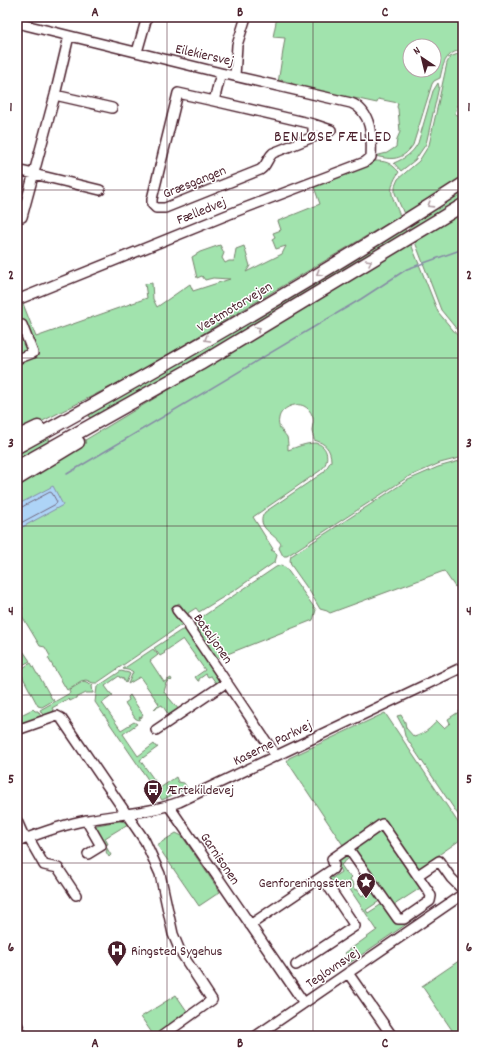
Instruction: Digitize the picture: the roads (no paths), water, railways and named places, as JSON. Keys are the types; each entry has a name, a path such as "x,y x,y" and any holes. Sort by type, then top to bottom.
{"highway":[{"name":"Vestmotorvejen","path":"17,447 121,389 337,262 463,184"},
{"path":"17,467 200,364 463,205"},
{"path":"17,479 182,380 200,364"},
{"path":"17,437 70,411 121,389"}],"street":[{"path":"137,52 147,17"},
{"path":"235,76 237,45 246,17"},
{"name":"Eilekiersvej","path":"17,23 358,105 364,111 370,131"},
{"path":"22,217 55,95 69,36"},
{"path":"214,101 221,73"},
{"name":"Græsgangen","path":"178,93 313,124 331,130 273,153 268,158 265,166 260,170 165,208 156,208 152,204 178,93"},
{"path":"55,95 112,108"},
{"path":"313,124 314,137"},
{"name":"Fælledvej","path":"17,300 237,211 365,162 371,157 370,131"},
{"path":"17,170 100,190"},
{"path":"17,326 22,325 33,353 17,359"},
{"name":"Bataljonen","path":"177,610 188,623 276,756"},
{"name":"Kaserne Parkvej","path":"24,839 86,820 169,805 463,667"},
{"name":"Bataljonen","path":"156,730 227,682"},
{"path":"17,730 57,716 61,718 145,841 160,874 173,934 180,951 212,1000 162,1036"},
{"name":"Garnisonen","path":"169,805 304,1003"},
{"path":"86,820 101,846 88,854"},
{"path":"17,821 24,839 44,865 58,868 76,896"},
{"path":"250,925 333,869 334,865 332,859 382,824 418,875 430,894 430,900 402,920 396,918 348,848"},
{"path":"418,875 439,861 451,878 463,890"},
{"path":"296,965 355,926 322,876"},
{"name":"Teglovnsvej","path":"256,1036 463,894"},
{"path":"416,910 424,921"},
{"path":"348,973 388,1035"},
{"path":"17,1024 22,1036"}],"water":[{"path":"53,486 63,505 17,530 17,505"}],"waterway":[{"path":"67,474 361,299 407,269 463,249"}],"place":[{"name":"Ærtekildevej","path":"153,806"},
{"name":"Genforeningssten","path":"366,899"},
{"name":"Ringsted Sygehus","path":"117,967"}],"district":[{"name":"BENLØSE FÆLLED","path":"333,135"}]}
